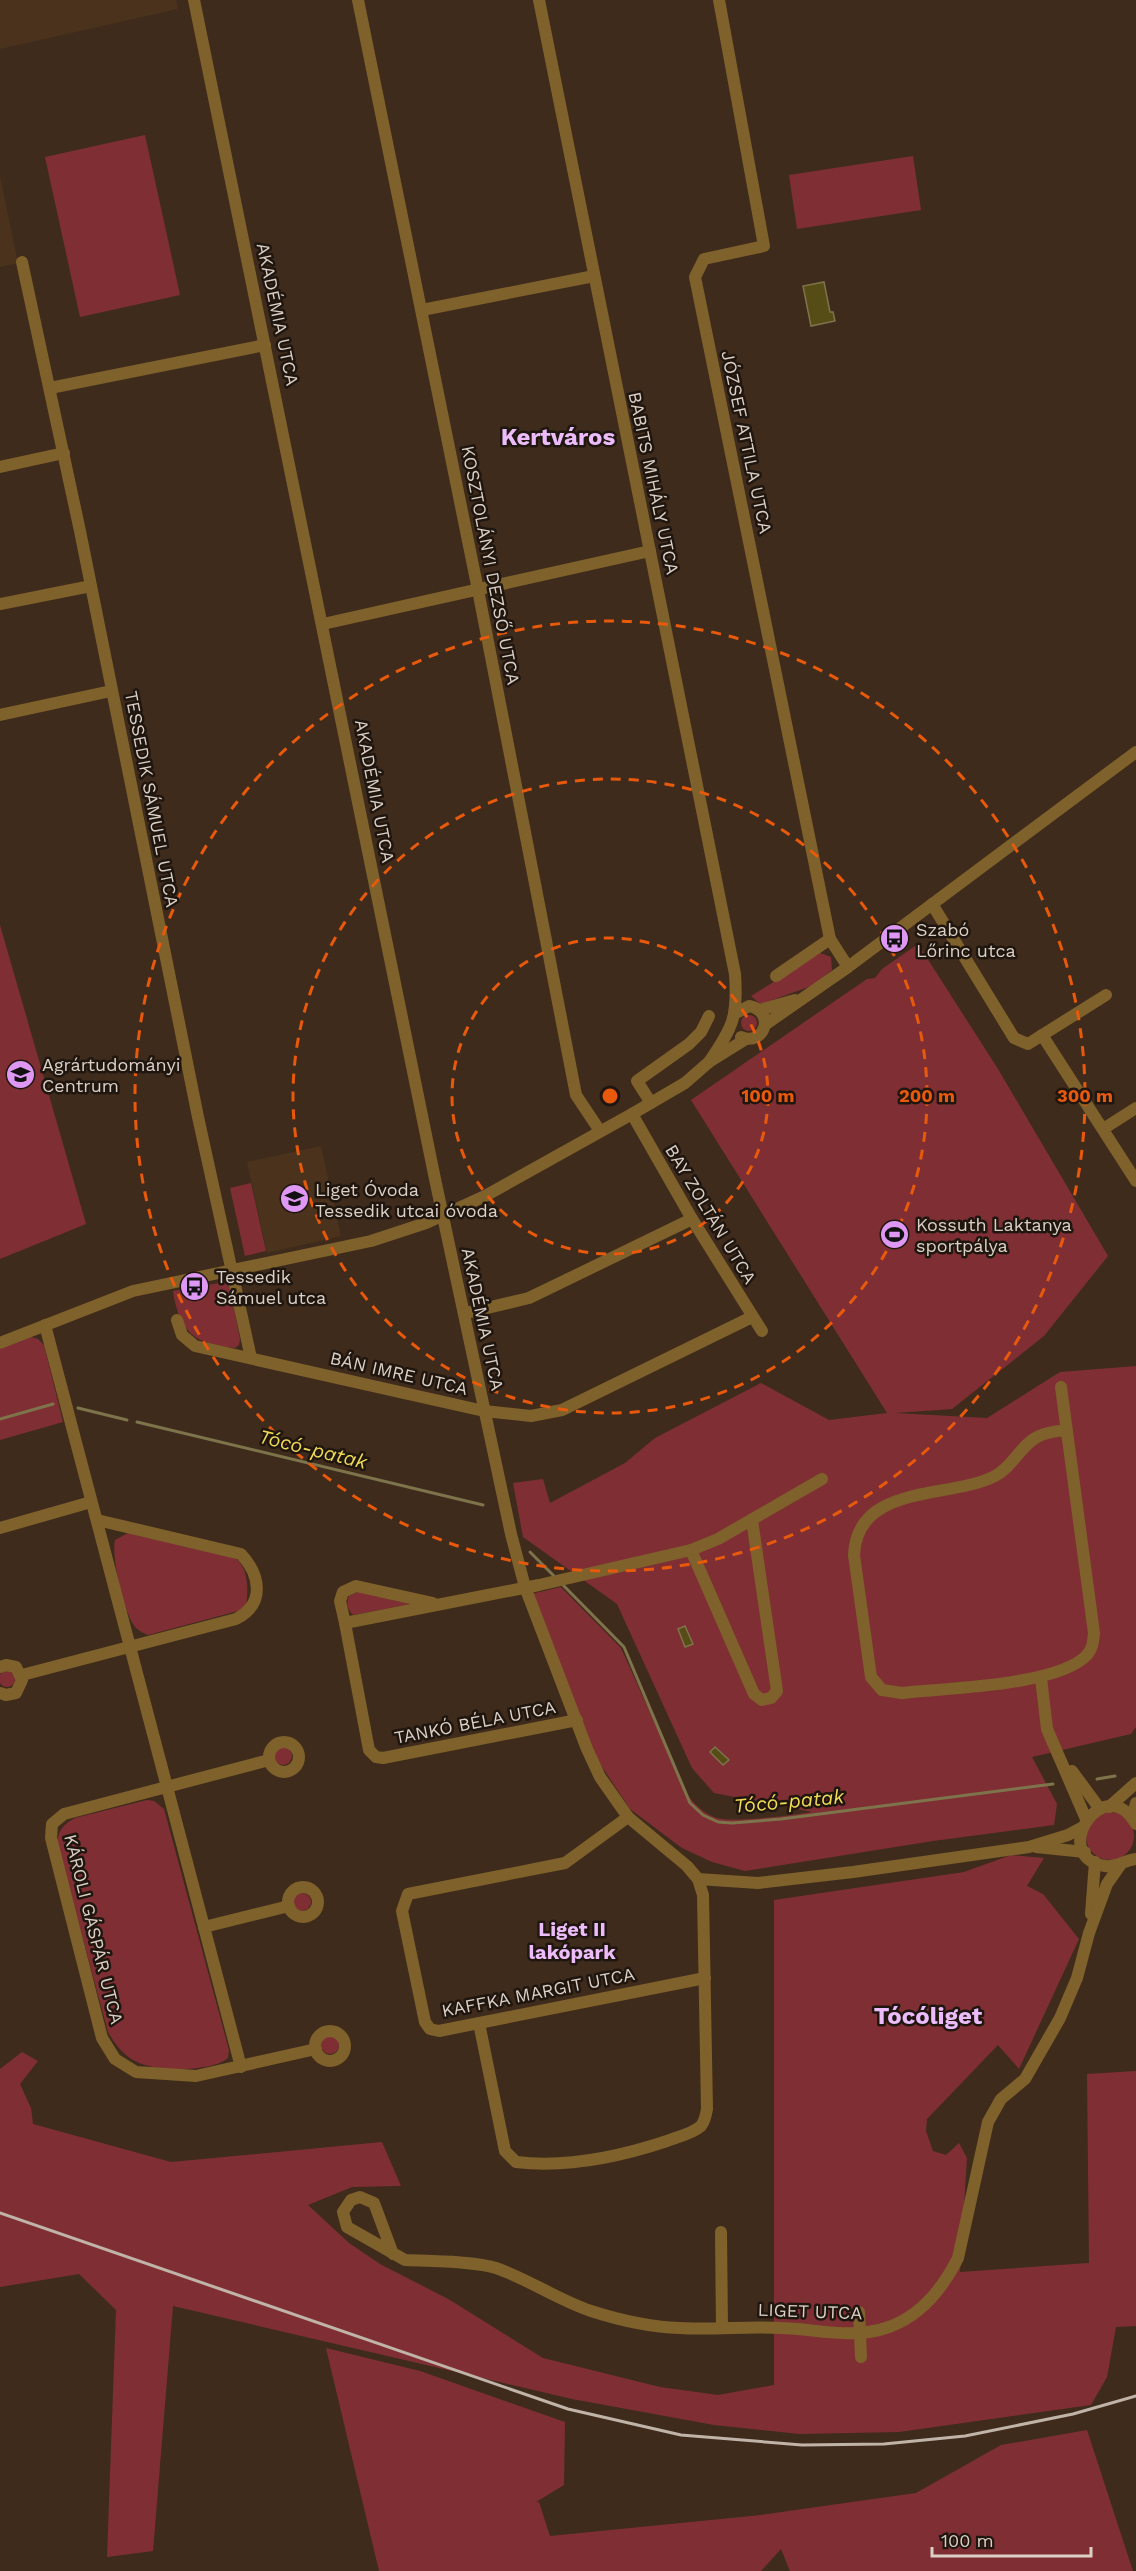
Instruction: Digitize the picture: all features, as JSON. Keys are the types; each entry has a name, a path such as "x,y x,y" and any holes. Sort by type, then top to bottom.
{"street":[{"name":"AKADÉMIA UTCA","path":"194,0 443,1216 466,1313 484,1411 525,1587 600,1777 627,1817 687,1866 698,1879"},
{"name":"KOSZTOLÁNYI DEZSŐ UTCA","path":"358,0 478,590 576,1095 600,1131"},
{"name":"BABITS MIHÁLY UTCA","path":"539,0 735,974 734,1018"},
{"name":"JÓZSEF ATTILA UTCA","path":"718,0 764,246 705,259 695,277 830,939"},
{"name":"TESSEDIK SÁMUEL UTCA","path":"22,262 64,453 198,1117 251,1358"},
{"path":"422,310 594,276"},
{"path":"50,388 266,345"},
{"path":"0,467 64,453"},
{"path":"322,624 650,551"},
{"path":"0,604 91,586"},
{"path":"0,715 111,691"},
{"path":"0,1343 115,1297 371,1240 443,1216 485,1196 685,1083 709,1062 746,1039 757,1037 766,1024 848,967 1136,752"},
{"path":"932,904 1014,1038 1028,1044 1106,994"},
{"path":"776,976 830,939 848,967"},
{"name":"BABITS MIHÁLY UTCA","path":"735,974 754,1008"},
{"path":"709,1062 734,1018 754,1008 802,998"},
{"path":"754,1008 766,1024"},
{"path":"651,1103 637,1081 689,1044 701,1032 709,1016"},
{"path":"734,1018 737,1034 746,1039"},
{"path":"1042,1035 1136,1181"},
{"path":"1104,1129 1136,1108"},
{"name":"BAY ZOLTÁN UTCA","path":"632,1114 692,1219 762,1331"},
{"path":"466,1313 529,1298 692,1219"},
{"name":"BÁN IMRE UTCA","path":"177,1320 182,1335 195,1346 484,1411 531,1416 562,1410 752,1317"},
{"path":"45,1325 242,2067"},
{"path":"1061,1387 1094,1633 1092,1647 1081,1660 1041,1678 902,1693 882,1690 871,1677 854,1556 855,1542 866,1521 898,1501 925,1492 982,1482 998,1475 1013,1463 1034,1439 1045,1434 1066,1430"},
{"name":"TANKÓ BÉLA UTCA","path":"345,1623 543,1584 691,1550 718,1539 822,1479"},
{"path":"0,1528 91,1502"},
{"path":"22,1675 236,1619 249,1612 256,1601 255,1575 250,1563 241,1554 97,1520"},
{"path":"691,1550 754,1694 762,1700 771,1698 777,1691 752,1520"},
{"name":"TANKÓ BÉLA UTCA","path":"438,1604 356,1586 343,1592 340,1601 369,1750 376,1757 382,1758 577,1720"},
{"path":"0,1667 11,1665 22,1675 22,1685 16,1692 6,1695 0,1693"},
{"path":"1041,1678 1047,1729 1060,1754 1084,1823 1080,1838 1085,1852 1095,1862 1104,1866 1128,1861"},
{"path":"1060,1754 1105,1808 1125,1811 1134,1821"},
{"name":"KÁROLI GÁSPÁR UTCA","path":"269,1760 64,1814 52,1824 51,1838 102,2038 115,2059 136,2072 196,2076 315,2049"},
{"path":"479,2023 505,2151 516,2162 550,2163 617,2155 688,2133 700,2126 706,2118 703,1895 698,1879 758,1882 853,1872 1029,1847 1068,1835 1136,1784"},
{"path":"1134,1821 1136,1803"},
{"name":"KAFFKA MARGIT UTCA","path":"627,1817 565,1863 408,1894 402,1911 425,2022 430,2029 439,2031 705,1978"},
{"path":"1029,1847 1085,1852"},
{"name":"LIGET UTCA","path":"393,2254 374,2203 360,2197 351,2200 343,2212 347,2227 393,2254 405,2260 494,2267 592,2311 640,2323 680,2328 783,2328 835,2334 859,2333 888,2327 903,2320 931,2300 949,2276 958,2258 988,2122 1001,2099 1025,2079 1060,2018 1077,1978 1089,1933 1107,1884 1128,1861 1136,1848"},
{"name":"LIGET UTCA","path":"1089,1933 1095,1862"},
{"path":"204,1928 289,1906"},
{"path":"721,2232 722,2328"},
{"path":"859,2312 861,2357"}],"shaded area":[{"path":"0,0 176,0 178,9 0,49"},
{"path":"145,135 180,295 80,317 45,157"},
{"path":"913,156 921,210 797,229 789,175"},
{"path":"0,176 18,263 0,267"},
{"path":"824,282 830,312 833,312 835,321 811,326 803,286"},
{"name":"Agrártudományi Centrum","path":"0,925 86,1224 0,1259"},
{"path":"918,944 998,1069 1108,1256 1044,1336 952,1409 895,1413 987,1418 1060,1372 1136,1366 1136,1727 1131,1734 1032,1757 1057,1804 1054,1825 933,1841 745,1871 712,1862 682,1848 630,1809 587,1744 531,1594 561,1587 621,1648 688,1796 703,1811 714,1817 733,1820 812,1812 714,1793 692,1768 617,1604 523,1537 513,1483 543,1479 550,1503 625,1463 655,1438 761,1383 829,1420 887,1413 691,1100 867,979 875,978 882,969"},
{"path":"820,953 831,957 832,970 814,985 764,1003 759,1003 751,996"},
{"path":"746,1015 752,1015 757,1023 755,1029 746,1031 741,1026 741,1020"},
{"name":"Liget Óvoda Tessedik utcai óvoda","path":"321,1146 341,1236 267,1253 247,1162"},
{"path":"251,1183 266,1251 245,1256 230,1188"},
{"path":"225,1282 230,1288 240,1339 239,1345 235,1348 209,1343 191,1333 179,1316 173,1291"},
{"path":"31,1337 38,1339 44,1345 63,1422 0,1440 0,1349"},
{"path":"128,1533 235,1558 245,1573 246,1605 238,1611 148,1635 140,1631 131,1621 127,1611 115,1559 115,1540"},
{"path":"358,1592 411,1604 353,1615 348,1608 349,1596"},
{"path":"685,1626 693,1644 685,1647 678,1629"},
{"path":"7,1671 15,1679 7,1687 -1,1679"},
{"path":"283,1747 289,1750 292,1756 289,1762 283,1765 277,1762 274,1756 277,1750"},
{"path":"715,1747 729,1760 723,1765 710,1752"},
{"path":"147,1800 154,1801 164,1809 229,2050 228,2058 210,2066 184,2069 157,2068 137,2062 120,2049 114,2041 108,2032 57,1842 63,1827 75,1818"},
{"path":"1110,1812 1127,1819 1134,1836 1127,1853 1110,1860 1093,1853 1086,1836 1093,1819"},
{"path":"1011,1855 1044,1858 1027,1886 1043,1894 1079,1939 1019,2069 998,2045 927,2119 926,2131 933,2151 946,2155 959,2143 967,2158 960,2272 1089,2263 1087,2074 1136,2071 1136,2326 1116,2327 1107,2377 1091,2405 899,2432 799,2434 714,2425 572,2399 173,2306 153,2551 107,2557 116,2310 79,2274 0,2287 0,2069 22,2052 38,2061 20,2084 31,2108 33,2124 171,2162 382,2142 401,2186 352,2187 308,2205 349,2243 380,2264 450,2300 543,2358 660,2387 718,2395 774,2385 774,1900 964,1872"},
{"path":"302,1893 308,1896 311,1902 308,1908 302,1911 296,1908 293,1902 296,1896"},
{"path":"330,2036 336,2039 339,2045 336,2051 330,2054 324,2051 321,2045 324,2039"},
{"path":"326,2348 420,2371 565,2422 564,2485 536,2502 539,2502 550,2536 761,2515 916,2493 1001,2445 1087,2430 1133,2571 790,2571 781,2549 761,2571 379,2571"}],"waterway":[{"name":"Tócó-patak","path":"0,1419 53,1404"},
{"name":"Tócó-patak","path":"78,1408 127,1420"},
{"name":"Tócó-patak","path":"137,1422 483,1505"},
{"name":"Tócó-patak","path":"530,1552 554,1576"},
{"name":"Tócó-patak","path":"561,1583 624,1647 690,1803 703,1815 718,1822 781,1819 1053,1784"},
{"name":"Tócó-patak","path":"1097,1779 1115,1776"}],"railway":[{"path":"0,2213 568,2409 681,2435 802,2445 884,2444 965,2436 1073,2414 1136,2396"}],"place":[{"name":"Szabó Lőrinc utca","path":"895,939"},
{"name":"Agrártudományi Centrum","path":"21,1074"},
{"name":"Liget Óvoda Tessedik utcai óvoda","path":"294,1199"},
{"name":"Kossuth Laktanya sportpálya","path":"895,1234"},
{"name":"Tessedik Sámuel utca","path":"195,1286"}],"district":[{"name":"Kertváros","path":"558,437"},
{"name":"Liget II lakópark","path":"572,1940"},
{"name":"Tócóliget","path":"928,2016"}]}
